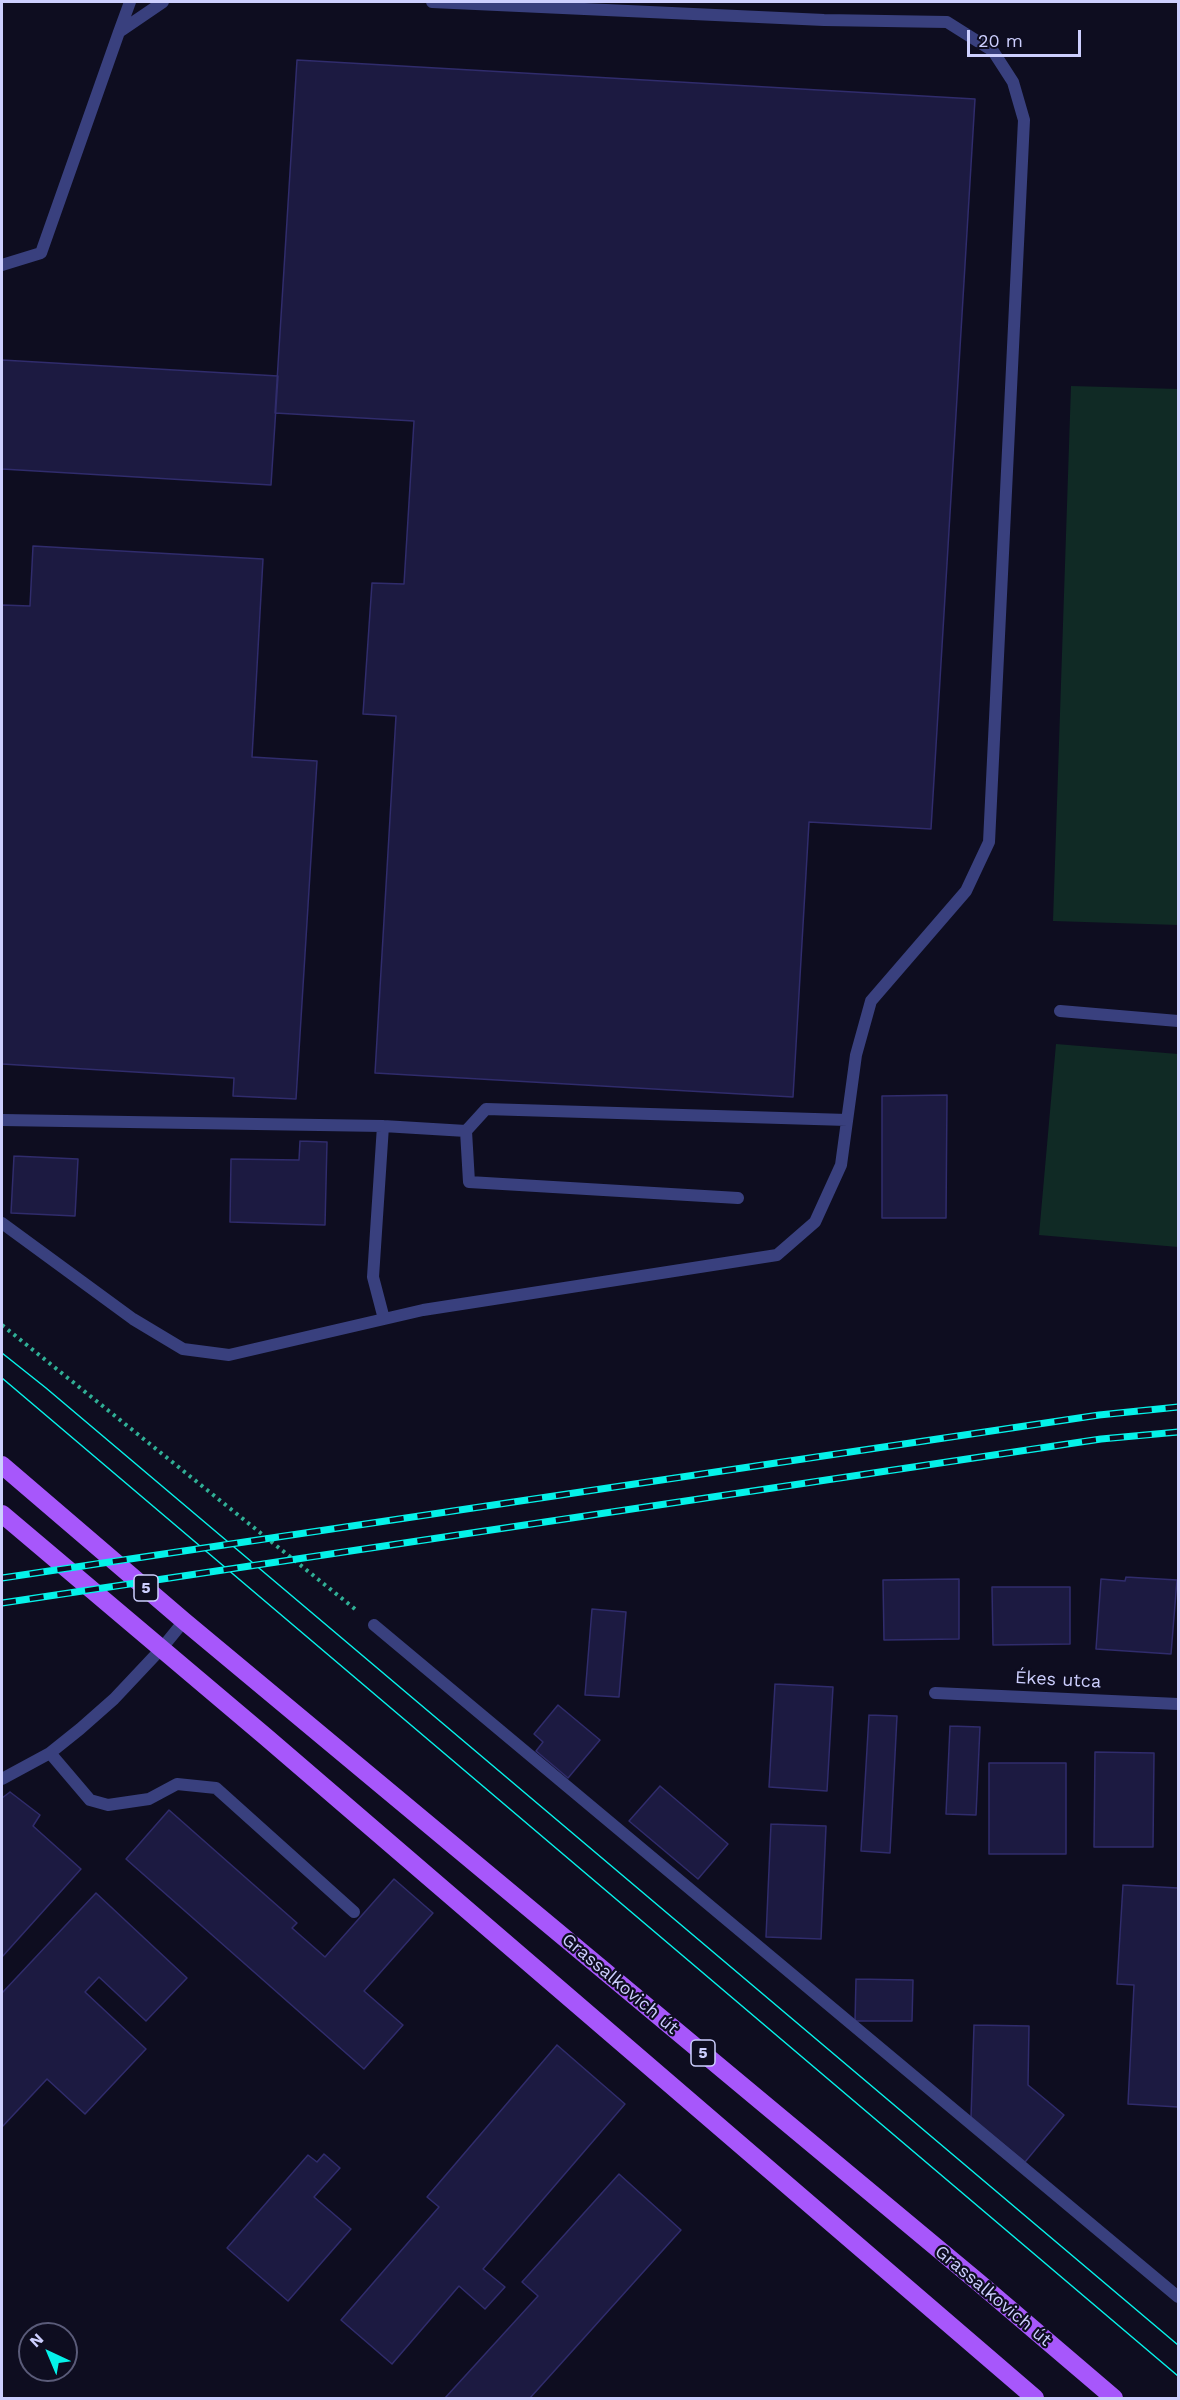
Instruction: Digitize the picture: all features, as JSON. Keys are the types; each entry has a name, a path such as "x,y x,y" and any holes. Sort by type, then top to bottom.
{"main road":[{"name":"5","path":"2,1465 184,1621"},
{"name":"5","path":"2,1514 162,1648 1035,2398"},
{"name":"Grassalkovich út","path":"184,1621 978,2282 1114,2398"}],"street":[{"path":"2,265 42,253 130,2"},
{"path":"118,32 163,2"},
{"path":"2,1222 133,1319 183,1349 229,1355 423,1310 777,1255 815,1222 841,1166 856,1055 872,1001 966,891 989,842 1024,120 1013,82 993,51 947,22 824,20 655,7 432,2"},
{"path":"1060,1011 1179,1021"},
{"path":"738,1197 469,1182 466,1131 486,1109 847,1120"},
{"path":"2,1120 383,1126 466,1131"},
{"path":"383,1126 373,1277 384,1319"},
{"path":"2,1779 50,1753 80,1730 114,1699 184,1621"},
{"path":"374,1625 1179,2297"},
{"name":"Ékes utca","path":"935,1693 1179,1704"},
{"path":"50,1753 90,1800 108,1805 149,1799 177,1784 216,1788 354,1912"}],"path":[{"path":"2,1325 374,1625"}],"green space":[{"path":"1071,386 1178,389 1178,925 1053,921"},
{"path":"1056,1044 1178,1054 1178,1247 1039,1235"}],"building":[{"path":"297,60 975,99 931,829 809,822 793,1097 375,1073 396,716 363,714 372,583 404,584 414,421 275,413"},
{"path":"2,360 278,376 271,485 2,469"},
{"path":"33,546 263,559 252,757 317,761 296,1099 233,1096 234,1078 2,1064 2,605 30,606"},
{"path":"947,1095 946,1218 882,1218 882,1096"},
{"path":"300,1141 327,1142 325,1225 230,1222 231,1159 299,1160"},
{"path":"14,1156 78,1159 75,1216 11,1213"},
{"path":"1126,1577 1177,1580 1171,1654 1096,1649 1101,1579 1125,1581"},
{"path":"959,1579 959,1639 884,1640 883,1580"},
{"path":"992,1587 1070,1587 1070,1644 993,1645"},
{"path":"592,1609 626,1612 619,1697 585,1695"},
{"path":"775,1684 833,1687 827,1791 769,1787"},
{"path":"558,1705 600,1740 568,1778 536,1751 543,1742 534,1734"},
{"path":"869,1715 897,1716 890,1853 861,1851"},
{"path":"950,1726 980,1727 976,1815 946,1814"},
{"path":"1095,1752 1154,1753 1153,1847 1094,1847"},
{"path":"989,1763 1066,1763 1066,1854 989,1854"},
{"path":"660,1786 728,1844 698,1879 629,1821"},
{"path":"10,1792 40,1815 33,1826 81,1869 2,1957 2,1798"},
{"path":"169,1810 297,1923 292,1928 325,1957 394,1879 433,1913 364,1991 403,2025 364,2069 126,1859"},
{"path":"771,1824 826,1826 821,1939 766,1937"},
{"path":"1123,1885 1178,1888 1178,2107 1128,2104 1134,1985 1117,1984"},
{"path":"96,1893 187,1978 146,2021 99,1977 85,1992 146,2049 85,2114 47,2079 2,2127 2,1993"},
{"path":"856,1979 913,1980 912,2021 855,2021"},
{"path":"974,2025 1029,2026 1028,2085 1064,2115 1025,2162 971,2118"},
{"path":"557,2045 625,2104 483,2269 505,2287 485,2309 459,2286 392,2364 341,2320 439,2207 427,2197"},
{"path":"324,2154 340,2168 314,2197 351,2229 288,2301 227,2248 308,2155 317,2162"},
{"path":"619,2174 681,2230 530,2398 445,2398 538,2296 522,2282"}],"tram line":[{"path":"2,1353 1178,2345"},
{"path":"2,1378 1178,2376"}],"railway":[{"path":"2,1578 1099,1415 1178,1407"},
{"path":"2,1603 1101,1439 1178,1432"}]}
